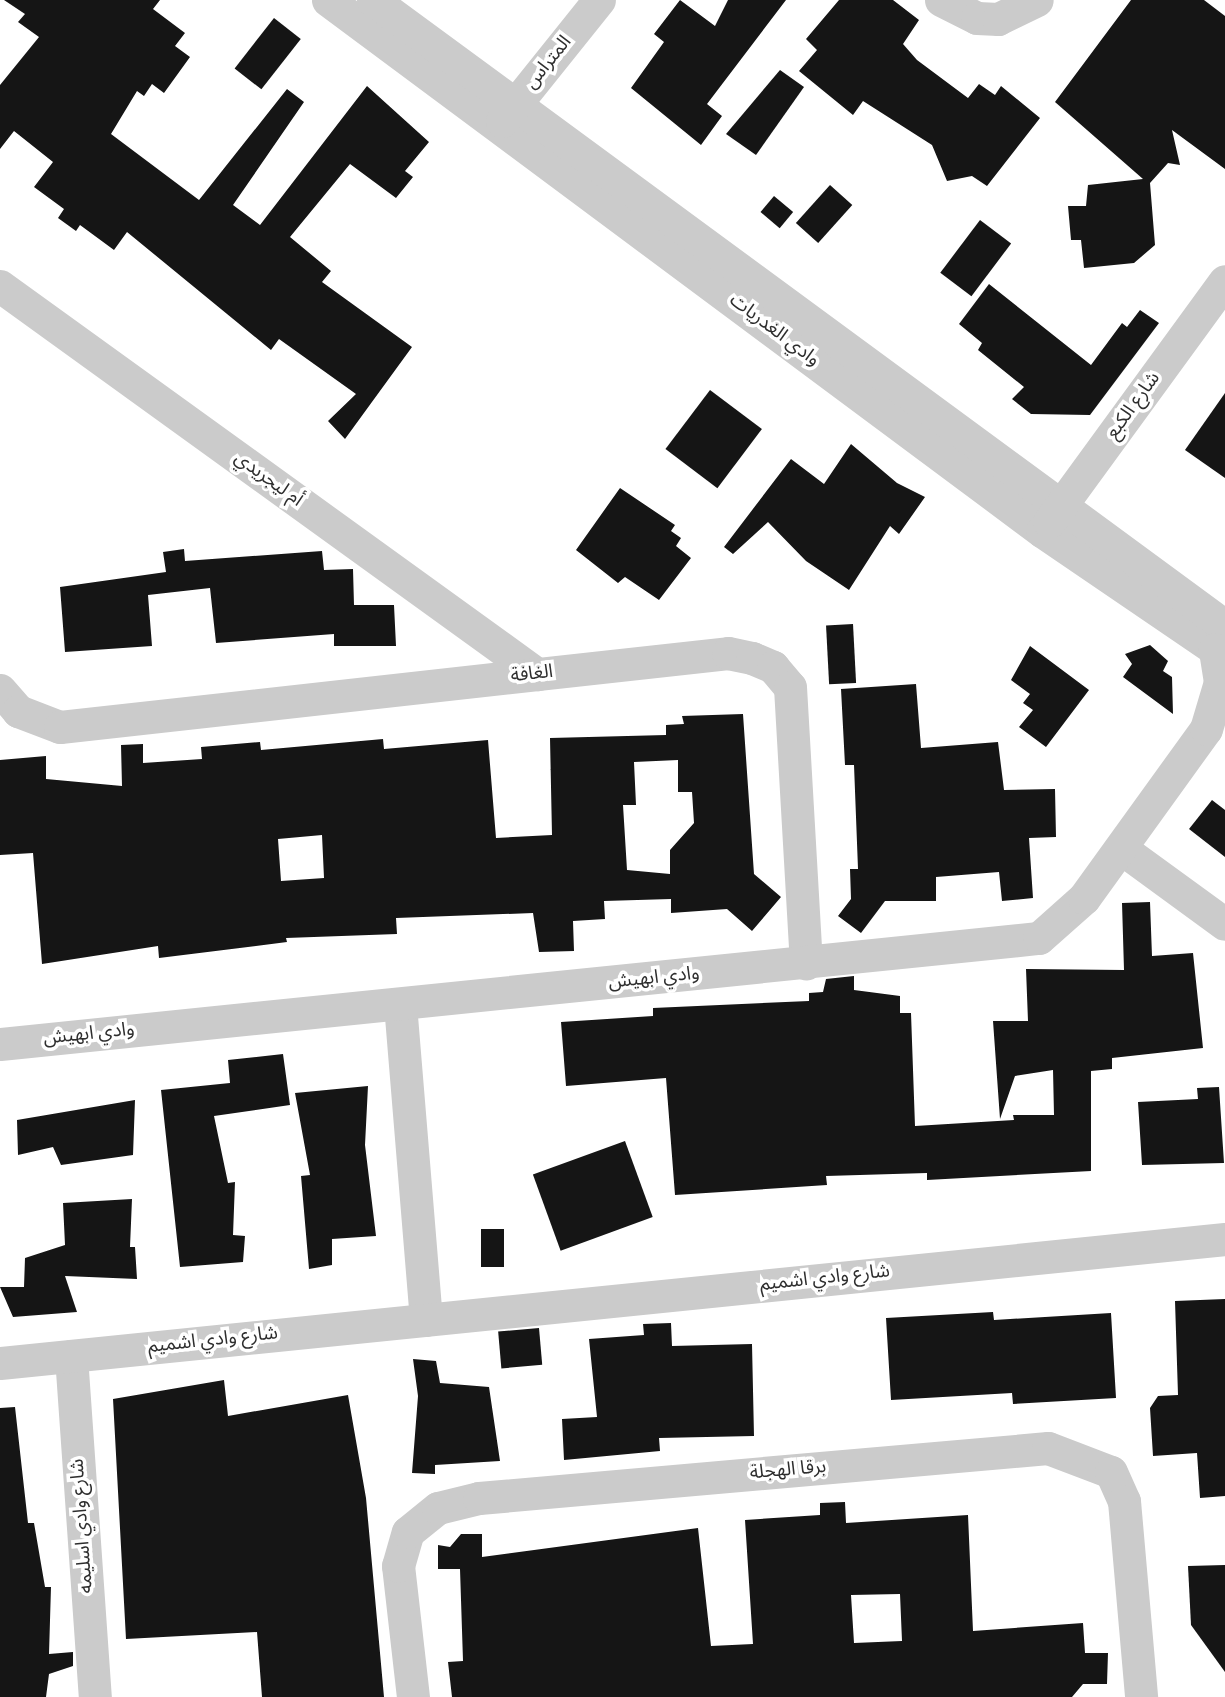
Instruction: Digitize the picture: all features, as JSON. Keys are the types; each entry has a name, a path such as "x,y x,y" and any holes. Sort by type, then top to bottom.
{"street":[{"name":"وادي الغدريات","path":"328,0 507,115 1222,644"},
{"name":"وادي الغدريات","path":"373,0 507,115"},
{"name":"المتراس","path":"507,115 599,0"},
{"path":"941,0 977,18 998,19 1037,0"},
{"name":"شارع الكبع","path":"1052,518 1225,281"},
{"name":"أم ليجريدي","path":"0,286 537,674"},
{"name":"وادي ابهيش","path":"0,1044 806,964 1039,938 1084,898 1215,722 1222,644"},
{"name":"الغافة","path":"0,690 18,711 60,727 728,653 772,667 790,687 806,964"},
{"path":"1122,849 1225,924"},
{"path":"400,1004 426,1320"},
{"name":"شارع وادي اشميم","path":"0,1363 1225,1239"},
{"name":"شارع وادي اسليمه","path":"71,1356 95,1697"},
{"name":"برقا الهجلة","path":"413,1697 398,1566 408,1532 438,1508 479,1498 1048,1448 1111,1472 1124,1501 1141,1697"}],"building":[{"path":"4,0 160,0 153,9 185,33 175,46 190,57 164,93 152,84 144,96 137,91 111,134 199,200 287,89 304,102 233,205 260,225 367,86 429,142 405,171 413,177 396,198 350,164 290,237 331,271 322,282 412,347 345,439 328,421 356,394 279,339 271,350 127,232 114,250 80,225 76,231 58,218 64,209 34,187 53,162 14,131 0,149 0,85 39,37 18,22 25,14"},
{"path":"680,0 715,26 728,0 786,0 707,104 722,116 701,145 631,88 664,42 654,34"},
{"path":"839,0 893,0 919,20 903,44 917,60 968,98 979,84 995,95 1001,86 1040,118 987,186 972,176 947,181 932,145 863,101 853,115 799,71 817,50 806,39"},
{"path":"1131,0 1204,0 1225,16 1225,169 1172,130 1180,165 1168,163 1150,183 1155,245 1134,263 1084,268 1081,240 1071,240 1068,206 1086,206 1088,185 1143,179 1055,102"},
{"path":"274,18 301,39 261,89 235,68"},
{"path":"780,70 804,87 756,155 726,134"},
{"path":"830,185 852,205 818,243 796,223"},
{"path":"774,196 793,212 780,228 761,212"},
{"path":"980,220 1011,243 971,296 940,273"},
{"path":"989,284 1091,365 1122,323 1127,327 1140,310 1159,323 1090,415 1031,414 1012,399 1024,387 978,350 982,343 959,324"},
{"path":"710,390 762,429 717,488 665,449"},
{"path":"1225,393 1225,478 1185,450"},
{"path":"851,444 897,483 925,497 899,534 890,526 849,590 806,561 768,522 733,554 724,547 791,459 824,484"},
{"path":"620,488 675,525 671,531 681,538 676,546 691,558 659,600 625,577 618,583 576,550"},
{"path":"184,549 185,561 322,551 324,570 353,569 354,605 394,605 396,646 334,646 334,634 216,643 210,588 148,595 152,646 65,652 60,587 166,572 163,552"},
{"path":"853,624 856,683 829,684 826,625"},
{"path":"1150,645 1168,661 1163,671 1172,677 1173,714 1123,677 1132,664 1125,654"},
{"path":"1030,646 1089,690 1046,747 1019,727 1033,710 1023,703 1030,694 1011,680"},
{"path":"916,684 921,748 998,742 1004,790 1055,789 1056,837 1029,838 1033,898 1002,901 999,872 936,877 936,901 885,901 861,933 838,916 851,899 850,869 858,869 854,765 845,765 841,689"},
{"path":"743,714 754,874 781,897 752,931 727,909 671,913 671,899 604,901 605,919 573,921 574,951 539,952 533,913 396,918 397,934 286,938 287,942 159,958 158,946 42,964 33,853 0,855 0,760 46,756 46,779 122,786 121,745 143,744 143,763 202,759 201,747 260,742 261,750 383,739 384,749 488,740 496,838 552,835 550,738 666,735 666,725 684,724 682,716","holes":["678,760 678,792 692,792 694,823 670,850 670,874 627,870 623,805 636,805 634,762","322,835 324,878 281,881 278,839"]},
{"path":"1212,800 1225,810 1225,857 1189,829"},
{"path":"1150,902 1152,956 1193,953 1203,1048 1112,1058 1112,1069 1091,1071 1091,1171 927,1180 927,1173 826,1176 827,1185 675,1195 666,1078 566,1086 561,1022 653,1016 653,1008 809,1001 809,993 823,992 826,979 854,976 854,990 900,996 900,1013 911,1013 915,1126 1014,1120 1013,1115 1054,1115 1053,1070 1015,1076 1000,1119 993,1021 1028,1021 1026,969 1124,970 1122,903"},
{"path":"283,1054 290,1105 214,1116 228,1183 235,1182 233,1235 245,1236 243,1262 180,1267 161,1090 230,1083 228,1060"},
{"path":"368,1086 365,1145 376,1236 332,1239 332,1265 309,1269 301,1176 310,1175 295,1093"},
{"path":"1219,1087 1224,1163 1142,1165 1138,1102 1198,1099 1197,1088"},
{"path":"135,1100 133,1155 61,1165 53,1147 18,1155 17,1120"},
{"path":"625,1141 653,1217 561,1251 533,1175"},
{"path":"132,1199 130,1247 135,1247 137,1279 65,1276 77,1312 13,1317 0,1287 24,1287 25,1258 65,1245 63,1203"},
{"path":"481,1229 504,1229 504,1267 481,1267"},
{"path":"1225,1299 1225,1496 1200,1498 1197,1453 1153,1456 1150,1408 1158,1396 1178,1395 1175,1301"},
{"path":"993,1312 994,1320 1111,1313 1116,1398 1013,1404 1012,1393 891,1400 886,1318"},
{"path":"671,1323 672,1346 752,1344 754,1436 659,1438 660,1451 564,1460 562,1419 597,1417 589,1339 644,1335 643,1324"},
{"path":"539,1328 542,1365 501,1368 498,1332"},
{"path":"413,1359 436,1361 440,1383 489,1387 500,1461 435,1465 435,1474 412,1473 418,1396"},
{"path":"224,1380 228,1416 348,1395 366,1498 384,1697 262,1697 257,1632 126,1639 113,1399"},
{"path":"15,1407 28,1523 34,1523 45,1587 51,1587 49,1654 73,1652 73,1666 49,1674 46,1697 0,1697 0,1408"},
{"path":"845,1502 846,1523 968,1515 973,1631 1083,1623 1085,1653 1108,1653 1107,1684 1083,1684 1072,1697 452,1697 448,1662 463,1661 460,1569 438,1569 438,1545 450,1547 461,1534 482,1534 482,1557 698,1528 711,1646 753,1644 745,1520 820,1515 820,1503","holes":["900,1594 902,1641 854,1643 851,1595"]},
{"path":"1225,1565 1225,1672 1191,1625 1188,1566"}]}
